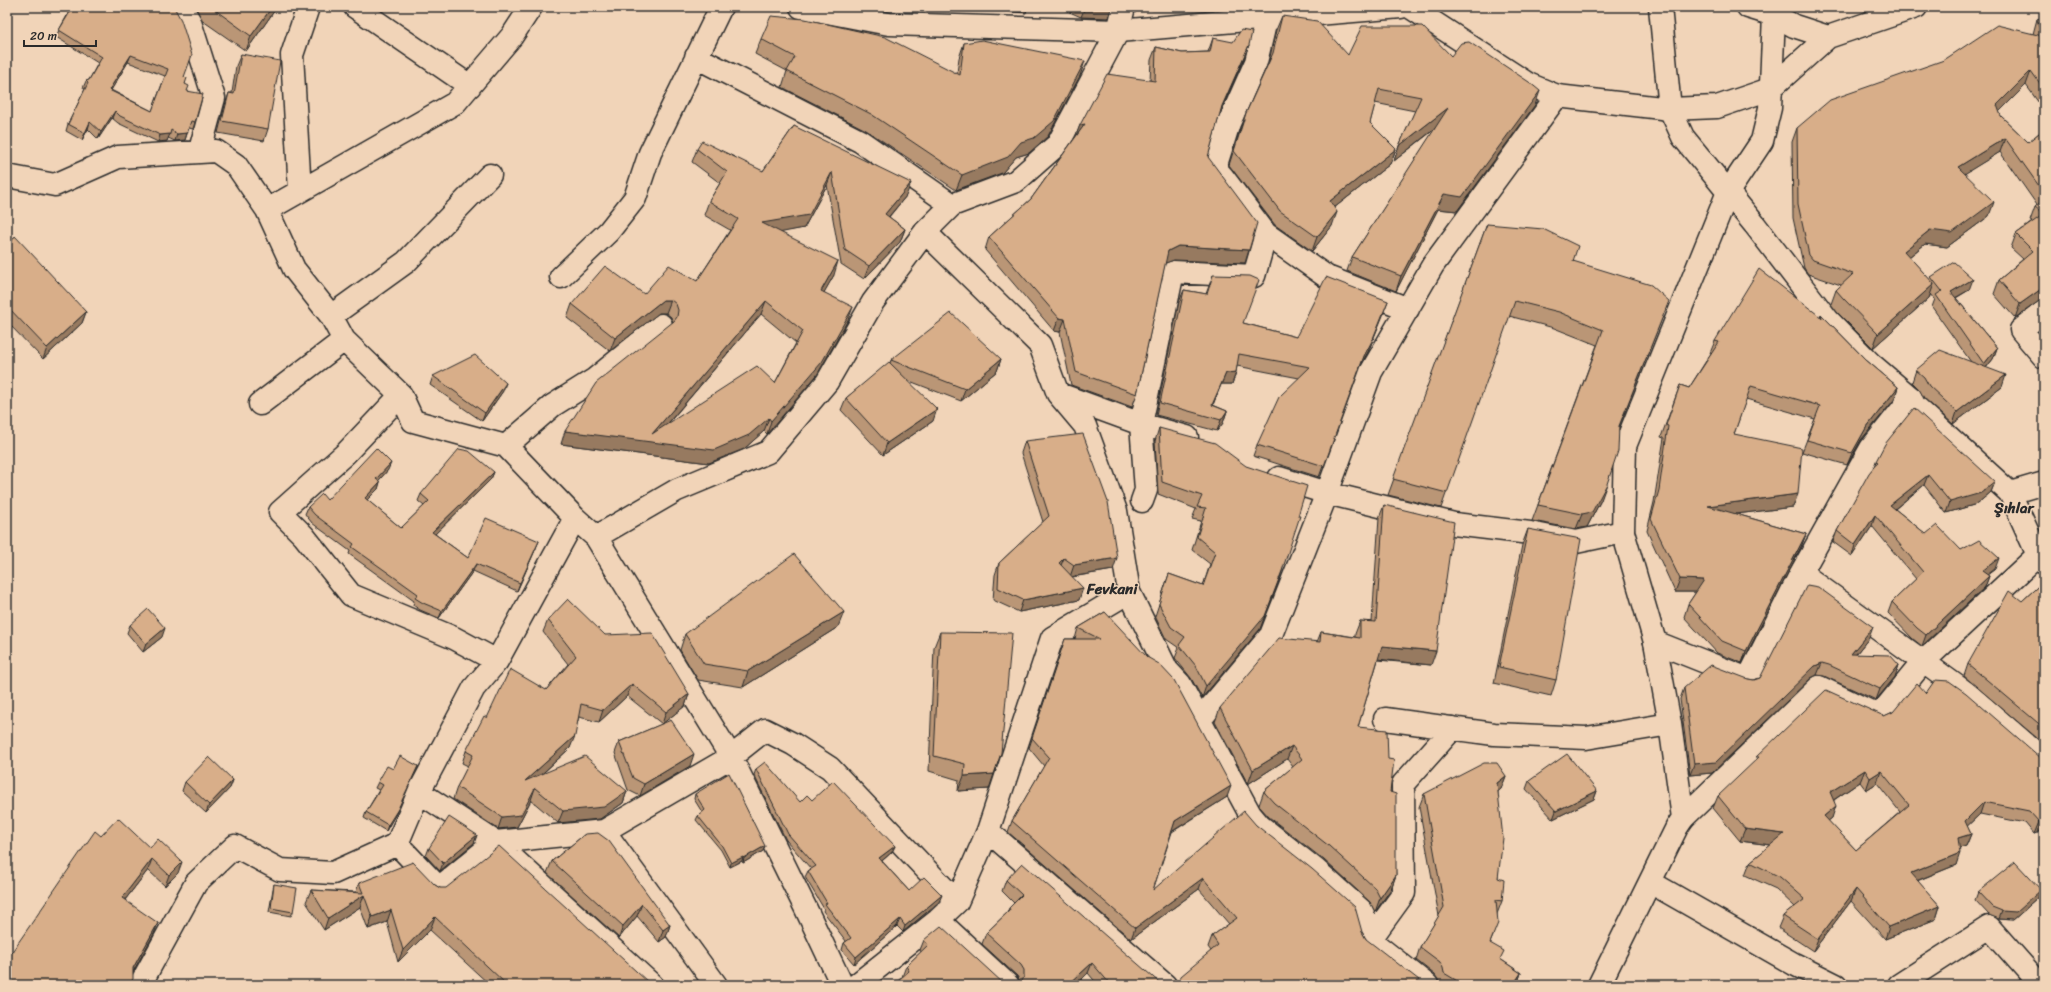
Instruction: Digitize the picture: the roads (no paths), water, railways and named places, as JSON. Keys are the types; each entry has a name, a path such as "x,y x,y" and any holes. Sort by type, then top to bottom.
{"street":[{"path":"181,7 190,22 214,98 200,150"},
{"path":"300,191 292,55 308,7"},
{"path":"357,7 470,86"},
{"path":"267,210 455,103 512,36 531,7"},
{"path":"561,277 610,231 635,198 650,153 721,7"},
{"path":"802,7 889,24 1118,31 1268,14 1401,7"},
{"path":"596,537 676,490 768,452 827,382 873,302 925,232 952,205 1016,181 1058,144 1118,31 1124,7"},
{"path":"1410,7 1528,84 1557,96 1670,109 1717,107 1770,89 1828,37 1916,7"},
{"path":"1599,985 1683,818 1819,687 1879,716 1923,662 2041,559 2010,493 1914,404 1911,398 1870,363 1828,320 1683,137 1670,109 1660,7"},
{"path":"1748,7 1774,16 1794,26 1828,37"},
{"path":"1268,14 1256,62 1229,123 1214,168 1223,177 1266,234 1327,277 1408,309"},
{"path":"1683,818 1670,724 1655,642 1624,532 1625,446 1728,192 1762,141 1770,108 1774,16"},
{"path":"696,57 860,141 952,205"},
{"path":"1199,721 1271,635 1327,493 1371,372 1433,265 1557,96"},
{"path":"7,176 55,185 118,157 200,150 216,151 236,165 267,210 294,268 331,316 344,340 401,395 413,421 506,446 575,518 596,537 730,757 842,985"},
{"path":"331,316 406,262 490,175"},
{"path":"925,232 1040,345 1058,394 1085,426 1088,434 1116,511 1130,592 1168,670 1180,684 1250,814 1260,826 1316,870 1362,911 1370,940 1427,985"},
{"path":"1142,501 1146,490 1141,424 1173,272 1254,276 1266,234"},
{"path":"2044,311 2021,330 2044,357"},
{"path":"506,446 552,406 595,379 661,325"},
{"path":"260,404 344,340"},
{"path":"1058,394 1141,424 1209,442"},
{"path":"401,395 346,453 280,512 304,536 351,595 454,638 497,661"},
{"path":"1655,642 1748,679 1800,573 1871,448 1911,398"},
{"path":"1260,471 1327,493 1454,524 1530,533 1576,542 1624,532"},
{"path":"2010,493 2044,483"},
{"path":"140,985 196,883 236,846 280,870 333,873 397,844 419,792 474,688 497,661 575,518"},
{"path":"1800,573 1969,695 2044,760"},
{"path":"856,985 938,920 957,902 988,831 1052,638 1130,592"},
{"path":"1386,719 1494,734 1586,738 1670,724"},
{"path":"1370,940 1404,893 1403,784 1454,728"},
{"path":"397,844 439,888 495,842 604,831 730,757 765,730 793,744 830,768 957,902"},
{"path":"419,792 495,842 652,985"},
{"path":"604,831 716,985"},
{"path":"988,831 1165,985"},
{"path":"1650,882 1794,964 1836,985"},
{"path":"938,920 1008,985"},
{"path":"1900,985 1989,927 2037,979"}],"district":[{"name":"Şıhlar","path":"2014,508"},
{"name":"Fevkani","path":"1112,589"}]}
